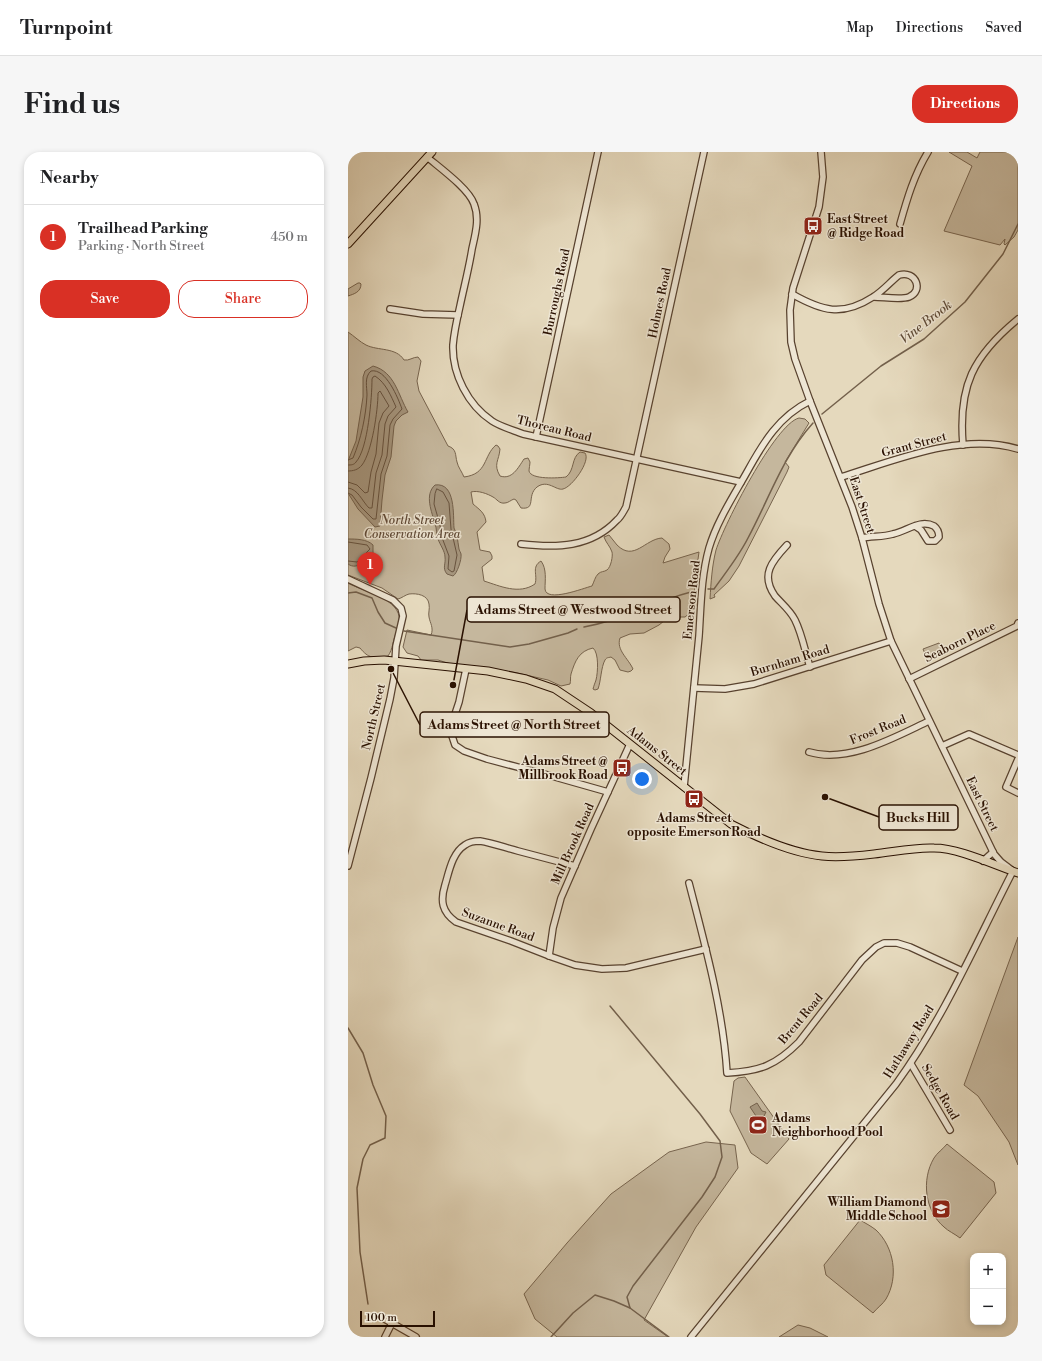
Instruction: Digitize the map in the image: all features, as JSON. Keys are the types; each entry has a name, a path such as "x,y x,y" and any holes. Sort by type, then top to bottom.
{"main road":[{"path":"348,244 429,155"},
{"name":"Adams Street","path":"348,664 372,660 466,669 526,679 555,689 591,713 731,824 790,849 823,856 850,856 934,848 962,853 1016,872"}],"street":[{"name":"Burroughs Road","path":"536,437 598,152"},
{"name":"Holmes Road","path":"521,544 546,547 576,543 591,539 606,530 618,520 626,507 704,152"},
{"name":"East Street","path":"821,152 823,177 819,207 800,265 792,294 790,310 791,342 796,365 841,477 862,538 879,604 891,640 993,852 1001,862 1016,872"},
{"path":"900,224 916,173 928,152"},
{"name":"Thoreau Road","path":"429,155 468,194 474,203 477,215 470,263 458,315 453,346 457,373 470,399 480,411 492,421 523,434 741,482"},
{"path":"792,294 820,308 836,310 852,307 874,297 899,275 911,275 916,282 916,290 911,296 874,297"},
{"path":"390,308 423,314 458,315"},
{"path":"963,445 962,434 964,398 972,372 991,343 1018,319"},
{"name":"Emerson Road","path":"684,787 704,571 710,548 718,526 761,446 773,430 788,415 798,407 810,401"},
{"name":"Grant Street","path":"841,477 947,446 985,444 1018,449"},
{"path":"862,538 893,534 915,526"},
{"path":"787,545 774,558 769,570 769,583 775,595 795,620 810,667"},
{"name":"North Street","path":"348,579 388,597 397,603 401,608 403,619 396,646 394,678 390,699 351,845 348,866"},
{"name":"Seaborn Place","path":"909,679 1017,626 1018,623"},
{"name":"Burnham Road","path":"694,688 725,689 754,684 891,640"},
{"path":"466,669 459,702 453,720 452,736 455,745 464,751 487,759 608,792"},
{"name":"Frost Road","path":"809,752 824,755 853,753 929,720"},
{"path":"942,746 969,734 1018,755"},
{"name":"Mill Brook Road","path":"549,956 553,928 561,898 630,744"},
{"path":"1018,759 1006,787 1018,793"},
{"name":"Suzanne Road","path":"575,866 478,841 470,842 458,851 453,862 444,889 442,904 445,913 456,922 549,956 575,964 602,969 626,968 706,949"},
{"path":"983,861 993,852"},
{"name":"Hathaway Road","path":"691,1337 911,1064 930,1032 1016,872"},
{"name":"Brent Road","path":"689,884 706,949 723,1031 727,1073 750,1071 765,1067 777,1061 789,1052 799,1042 862,960 876,947 884,943 896,943 910,947 962,971"},
{"name":"Sedge Road","path":"911,1064 950,1130"},
{"path":"383,1318 416,1337"},
{"path":"385,1337 392,1323"}],"green space":[{"path":"949,152 967,152 977,158 980,152 1014,152 1018,155 1018,230 1014,237 1005,245 1005,239 1000,245 944,231 972,166"},
{"path":"358,283 361,284 360,289 348,296 348,289"},
{"name":"North Street Conservation Area","path":"348,332 366,345 392,351 401,356 404,360 418,357 421,361 417,381 419,391 448,446 453,449 464,477 472,475 481,468 496,445 500,449 497,462 498,472 500,476 504,477 511,475 524,459 528,458 530,462 529,471 535,476 546,478 566,477 571,471 575,457 580,452 585,453 586,457 583,467 571,484 563,489 545,484 537,487 532,494 529,507 521,508 514,499 507,503 503,503 486,494 471,492 473,504 483,514 486,522 477,532 480,550 490,552 492,556 492,559 482,567 484,581 503,587 516,589 529,587 535,584 535,569 541,561 545,571 545,589 547,593 552,595 566,594 592,586 598,574 606,571 610,566 612,552 604,537 609,535 623,550 629,551 634,551 656,539 662,538 669,544 670,549 663,563 699,552 694,598 695,602 690,613 685,617 669,617 659,625 644,633 630,634 620,638 619,642 621,650 633,669 628,672 620,670 615,660 611,657 607,658 603,666 598,689 595,690 593,689 597,677 598,663 595,650 593,648 588,649 578,657 571,674 570,684 561,686 548,680 517,673 482,667 457,666 438,660 421,660 418,656 407,653 403,647 407,630 431,635 432,628 427,598 419,594 408,594 398,599 382,588 348,575"},
{"path":"799,418 805,419 809,423 785,462 789,467 787,472 739,566 729,581 714,595 715,597 710,599 716,550 739,499 764,456 777,438 789,424"},
{"path":"348,583 388,601 398,613 398,626 388,656 372,657 360,648 356,647 348,651"},
{"path":"939,643 942,650 926,656 923,649"},
{"path":"1018,937 1018,1165 1009,1142 978,1096 964,1085"},
{"name":"Adams Neighborhood Pool","path":"745,1077 789,1139 767,1164 751,1153 730,1111 734,1081 738,1078"},
{"path":"706,1142 735,1145 738,1168 696,1227 644,1320 668,1337 557,1337 535,1319 524,1294 611,1194 669,1152"},
{"path":"947,1144 994,1182 996,1193 960,1238 938,1220 929,1204 927,1195 926,1185 930,1167 935,1156"},
{"path":"860,1220 876,1230 882,1237 891,1254 893,1263 890,1290 885,1301 873,1313 826,1275 824,1265"},
{"path":"798,1325 810,1328 828,1337 779,1337"}],"water":[{"path":"373,366 386,373 391,379 408,412 396,421 394,426 391,457 385,475 380,526 375,527 358,509 348,493 348,461 356,441 363,397 363,377 365,371"},
{"path":"435,485 442,485 447,489 452,501 454,528 457,534 461,554 458,569 453,576 447,574 445,570 445,555 437,537 436,526 429,499"},
{"path":"348,539 361,540 371,543 373,545 373,553 365,561 358,565 352,566 348,564"},
{"path":"757,1103 762,1111 766,1112 764,1116 758,1119 750,1107"}],"waterway":[{"name":"Vine Brook","path":"822,414 881,366 924,339 965,302 1003,254 1018,224"},
{"name":"Vine Brook","path":"708,589 714,589 741,551 793,449 813,423"},
{"name":"Vine Brook","path":"584,627 615,619 677,596 696,591"},
{"name":"Vine Brook","path":"348,593 356,592 372,598 385,623 396,628"},
{"name":"Vine Brook","path":"404,631 510,647 529,644 577,629"},
{"path":"610,1006 700,1114 720,1141 722,1157 715,1177 702,1197 633,1286 627,1297 630,1308 669,1337"},
{"path":"348,1028 363,1053 373,1085 386,1116 385,1138 370,1145 363,1159 357,1188 360,1252 368,1304"},
{"path":"551,1337 573,1313 595,1295 630,1308"}],"place":[{"name":"East Street @ Ridge Road","path":"813,226"},
{"name":"Trailhead Parking","path":"370,585"},
{"name":"Adams Street @ North Street","path":"391,669"},
{"name":"Adams Street @ Westwood Street","path":"453,685"},
{"name":"Adams Street @ Millbrook Road","path":"622,768"},
{"name":"Bucks Hill","path":"825,797"},
{"name":"Adams Street opposite Emerson Road","path":"694,799"},
{"name":"Adams Neighborhood Pool","path":"758,1125"},
{"name":"William Diamond Middle School","path":"941,1209"}]}
